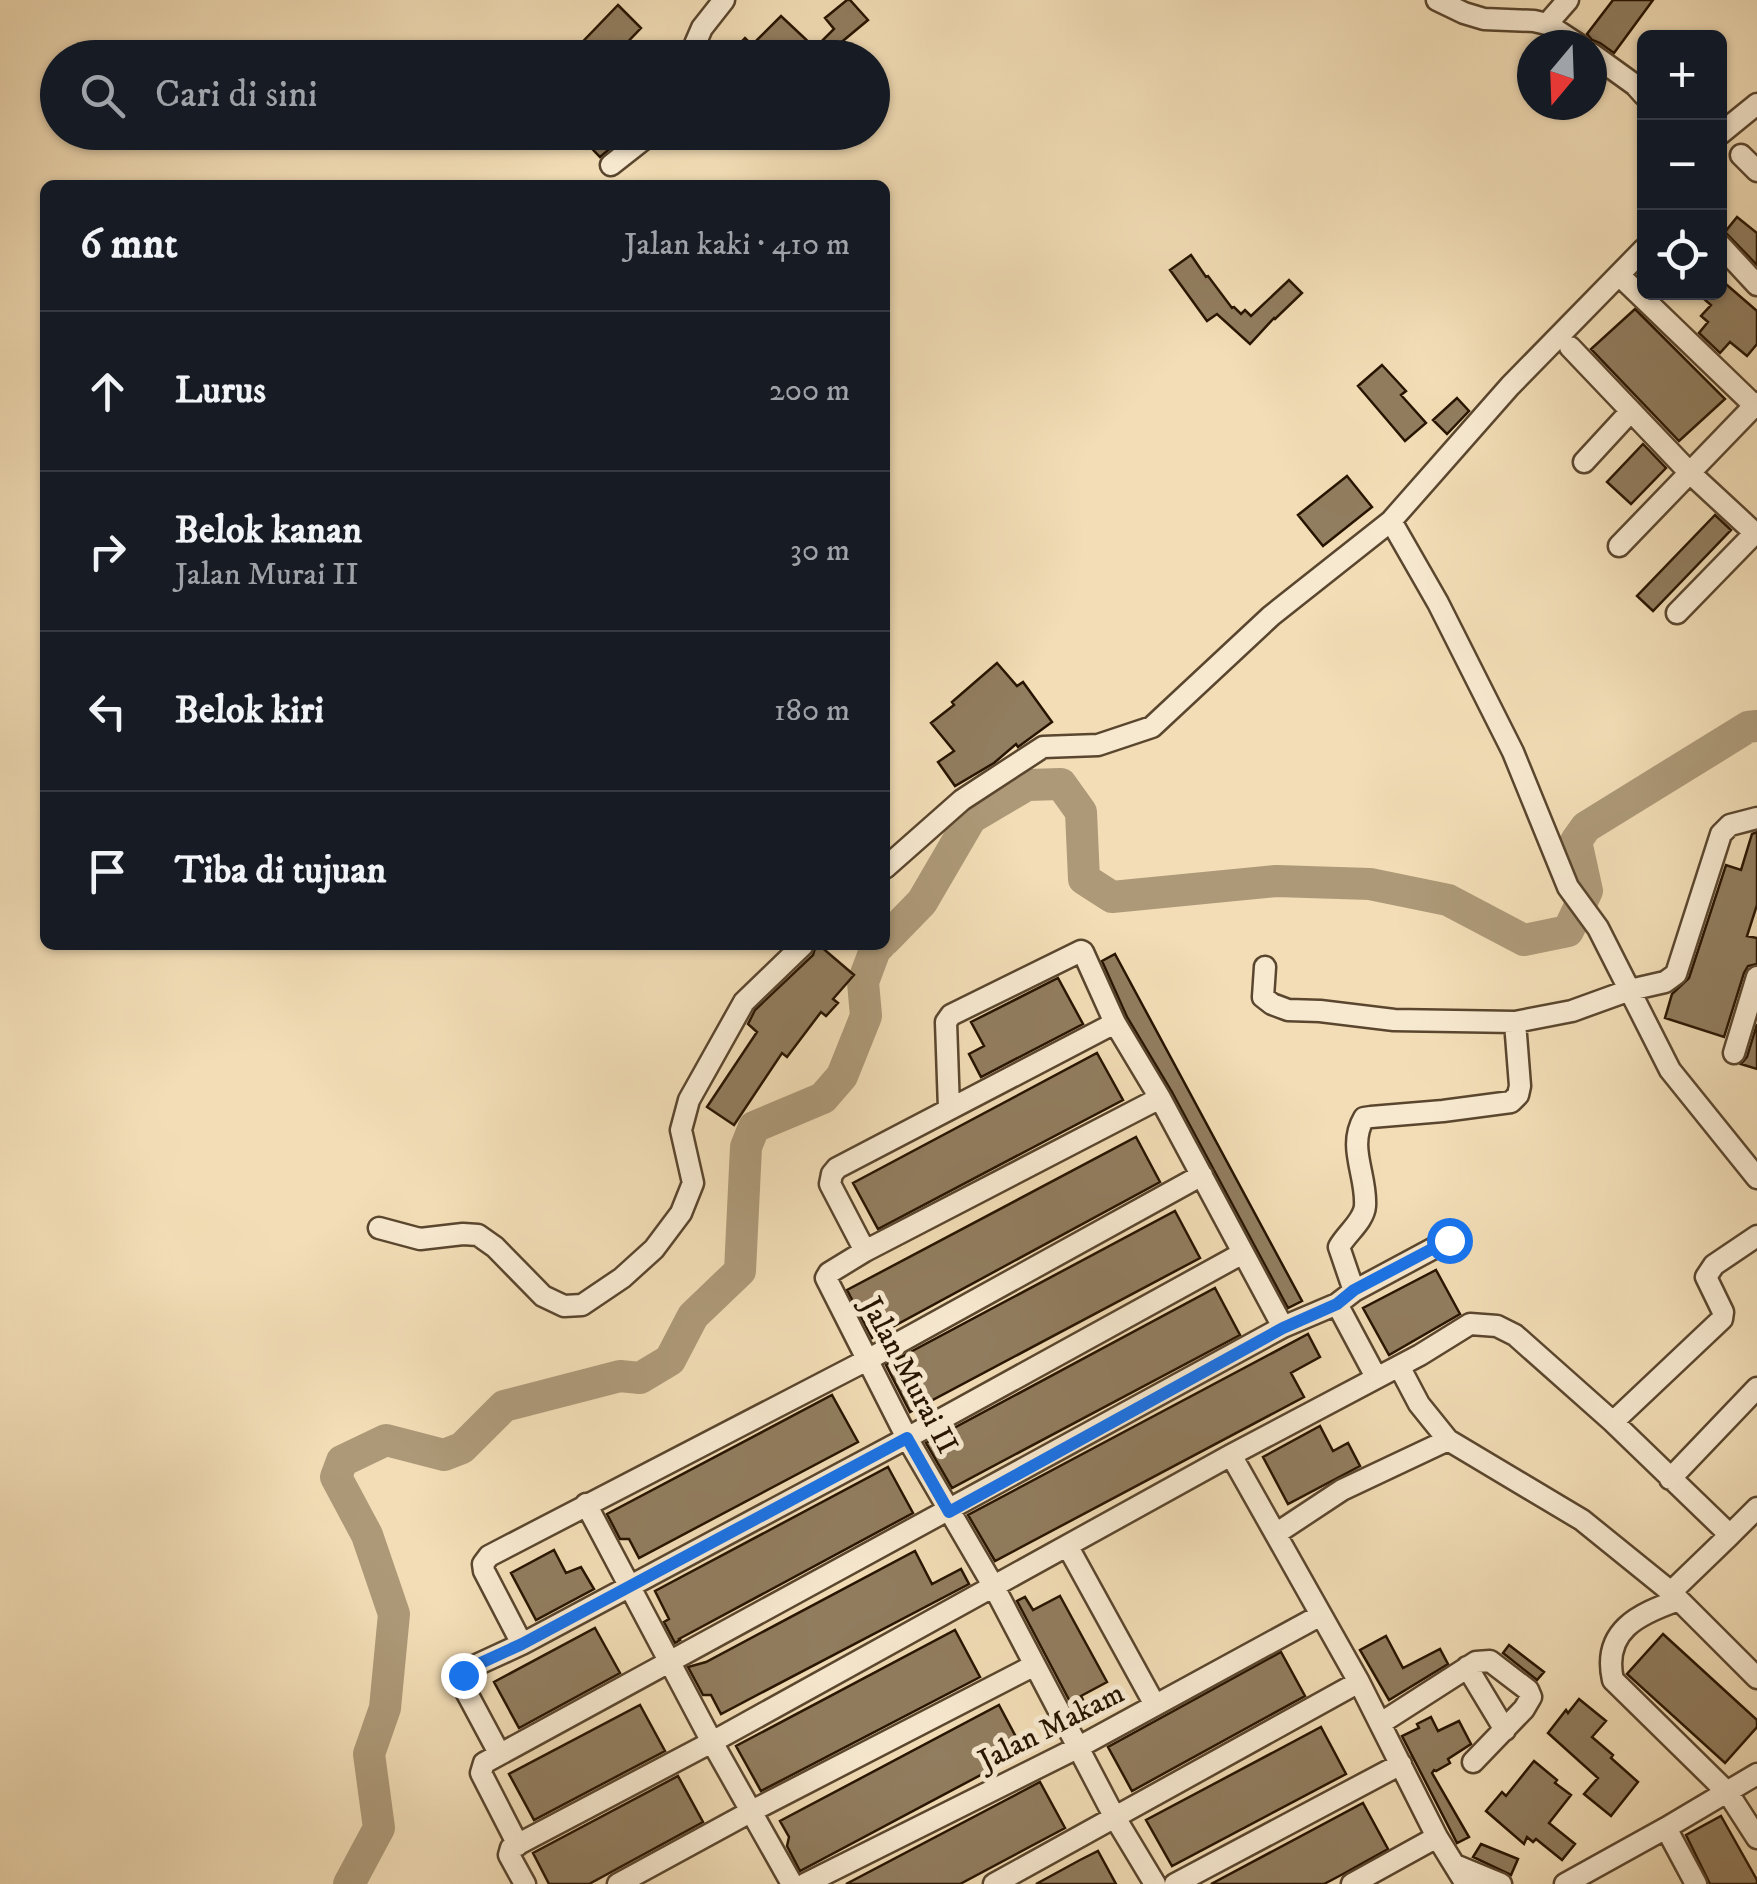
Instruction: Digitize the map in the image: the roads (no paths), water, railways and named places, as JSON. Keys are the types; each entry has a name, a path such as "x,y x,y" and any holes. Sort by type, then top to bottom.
{"street":[{"path":"697,40 724,0"},
{"path":"1436,0 1467,7 1498,21 1534,21 1556,30"},
{"path":"1547,24 1568,0"},
{"path":"1607,65 1637,87"},
{"path":"1727,128 1757,104"},
{"path":"611,165 630,150"},
{"path":"1741,155 1757,170"},
{"path":"1727,252 1757,284"},
{"path":"890,864 962,800 1043,747 1098,745 1152,727 1271,616 1391,522 1510,386 1637,256"},
{"path":"1619,274 1756,406 1619,546"},
{"path":"1570,347 1690,473 1756,534 1678,613"},
{"path":"1584,462 1631,411"},
{"path":"1391,522 1438,603 1514,752 1568,887 1598,928 1670,1070 1757,1178"},
{"path":"1264,966 1264,996 1288,1010 1394,1020 1516,1022 1564,1014 1665,982 1676,974 1721,834 1730,826 1757,818"},
{"path":"379,1228 420,1239 478,1235 543,1296 564,1306 582,1305 622,1278 654,1249 681,1214 693,1183 680,1130 689,1100 744,1002 798,950"},
{"path":"949,1109 946,1022 951,1015 1081,951 1115,1023 1160,1098 1283,1328"},
{"path":"1734,1054 1757,977"},
{"path":"1354,1290 1338,1247 1366,1206 1356,1137 1360,1122 1370,1116 1511,1102 1520,1086 1516,1022"},
{"path":"866,1250 830,1184 838,1168 1115,1023"},
{"name":"Jalan Murai II","path":"1155,1884 1077,1748 994,1587 907,1438 826,1278 866,1250 1160,1098"},
{"path":"522,1644 484,1572 484,1564 495,1552 869,1358 1202,1176"},
{"path":"1613,1422 1722,1319 1723,1312 1706,1277 1714,1265 1757,1236"},
{"path":"518,1845 481,1773 484,1763 1449,1240"},
{"path":"500,1754 462,1684 462,1677 472,1667 907,1438 1243,1252"},
{"path":"1337,1304 1376,1377"},
{"path":"526,1884 509,1855 511,1848 712,1742 1420,1355 1470,1324 1496,1326 1515,1335 1613,1422 1730,1535"},
{"path":"1399,1366 1418,1404 1448,1440 1582,1520 1675,1596 1757,1678"},
{"path":"1670,1479 1757,1388"},
{"path":"1277,1533 1342,1490 1448,1440"},
{"path":"1231,1455 1359,1682 1437,1836 1466,1884"},
{"path":"586,1504 792,1884"},
{"path":"1757,1508 1675,1596 1632,1622 1614,1644 1609,1662 1613,1680 1728,1792 1757,1838"},
{"path":"1068,1546 1155,1705"},
{"name":"Jalan Makam","path":"805,1884 1077,1748 1321,1615"},
{"path":"1380,1723 1476,1662 1490,1660 1530,1697 1524,1709 1473,1762"},
{"path":"618,1884 1034,1666"},
{"path":"1468,1667 1504,1730"},
{"path":"994,1884 1359,1682"},
{"path":"1175,1884 1401,1764"},
{"path":"1565,1884 1593,1878 1666,1828 1757,1774"},
{"path":"1666,1828 1696,1884"},
{"path":"1352,1884 1437,1836"},
{"path":"1456,1865 1501,1884"}],"waterway":[{"path":"890,935 922,902 971,818 1027,785 1061,784 1081,812 1084,879 1112,897 1276,881 1370,884 1448,900 1524,940 1568,931 1587,891 1576,841 1586,827 1748,727 1757,726"},
{"path":"349,1884 379,1828 369,1754 385,1708 394,1614 367,1535 336,1477 342,1461 386,1440 444,1455 462,1448 504,1406 620,1376 640,1378 670,1360 693,1316 740,1271 746,1147 754,1127 823,1098 842,1076 866,1016 863,982 875,950"}]}
